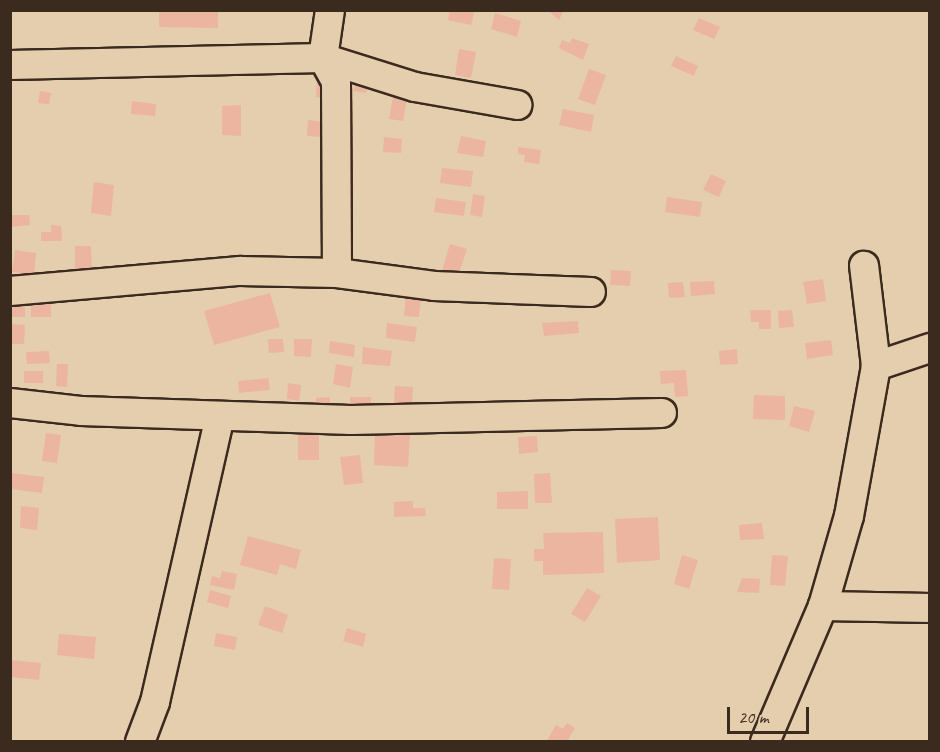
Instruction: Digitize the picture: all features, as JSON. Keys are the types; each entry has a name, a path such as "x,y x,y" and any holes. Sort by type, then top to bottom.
{"street":[{"path":"330,10 323,58 336,81 337,273"},
{"path":"10,64 323,58 415,87 517,105"},
{"path":"765,741 823,606 849,516 876,366 864,266"},
{"path":"10,291 106,279 240,271 337,273 434,286 591,292"},
{"path":"876,366 930,348"},
{"path":"10,403 81,411 220,417 430,420 662,413"},
{"path":"141,741 156,702 220,417"},
{"path":"823,606 930,608"}],"building":[{"path":"159,10 218,10 218,28 159,27"},
{"path":"450,10 475,10 471,25 448,20"},
{"path":"547,10 564,10 559,20"},
{"path":"495,13 521,21 517,37 491,29"},
{"path":"699,18 720,27 714,39 693,30"},
{"path":"572,38 589,44 583,60 559,48 562,40 570,43"},
{"path":"459,49 476,52 471,78 455,75"},
{"path":"676,56 698,66 694,76 671,66"},
{"path":"589,69 606,75 595,105 578,99"},
{"path":"317,79 326,79 326,98 316,97"},
{"path":"356,80 368,83 366,93 353,91"},
{"path":"40,91 51,93 49,104 38,103"},
{"path":"393,97 407,100 403,121 389,119"},
{"path":"132,101 156,104 155,116 131,114"},
{"path":"241,105 241,136 222,135 222,106"},
{"path":"563,109 594,115 591,132 559,125"},
{"path":"308,120 325,122 323,137 307,136"},
{"path":"461,136 486,141 483,157 457,153"},
{"path":"384,137 402,139 401,153 383,152"},
{"path":"518,147 541,150 539,164 524,162 525,155 518,154"},
{"path":"442,168 473,171 471,187 440,183"},
{"path":"711,174 726,181 719,197 703,190"},
{"path":"94,182 114,185 111,216 91,213"},
{"path":"473,194 485,196 482,217 470,215"},
{"path":"667,197 702,202 700,217 665,212"},
{"path":"436,198 466,202 464,216 434,212"},
{"path":"10,215 29,215 30,225 11,227"},
{"path":"51,225 61,226 62,241 41,241 41,232 51,232"},
{"path":"450,244 467,249 457,279 441,274"},
{"path":"75,246 91,246 92,272 75,273"},
{"path":"15,250 36,253 34,275 12,272"},
{"path":"611,270 631,271 630,286 610,285"},
{"path":"823,279 826,301 807,304 803,282"},
{"path":"714,281 715,294 691,296 690,282"},
{"path":"683,282 685,297 669,298 668,283"},
{"path":"270,293 280,327 214,345 204,311"},
{"path":"406,296 421,297 419,317 404,316"},
{"path":"51,299 51,317 31,317 31,300"},
{"path":"10,301 25,301 25,317 10,317"},
{"path":"750,310 771,310 771,329 759,329 759,322 751,322"},
{"path":"792,310 794,327 779,328 778,311"},
{"path":"578,321 579,333 544,336 542,323"},
{"path":"387,323 417,327 415,342 386,338"},
{"path":"10,324 25,325 24,344 10,344"},
{"path":"268,339 283,339 284,352 269,353"},
{"path":"294,339 312,339 311,357 294,356"},
{"path":"831,340 833,355 807,359 805,343"},
{"path":"330,341 355,345 354,357 329,353"},
{"path":"363,347 392,351 390,366 362,364"},
{"path":"737,349 738,364 720,365 719,351"},
{"path":"49,351 50,363 27,364 26,352"},
{"path":"57,364 68,364 67,387 56,386"},
{"path":"336,364 353,367 350,388 333,384"},
{"path":"686,370 688,396 675,397 674,383 661,384 660,371"},
{"path":"24,371 43,371 43,383 24,383"},
{"path":"268,378 270,390 239,393 238,381"},
{"path":"288,383 301,385 299,401 287,399"},
{"path":"395,386 413,387 412,406 394,404"},
{"path":"754,395 785,396 785,420 753,419"},
{"path":"330,397 330,404 316,404 316,398"},
{"path":"350,397 371,397 371,408 350,408"},
{"path":"794,406 815,411 809,432 789,426"},
{"path":"375,432 410,434 408,467 374,465"},
{"path":"46,433 61,435 57,463 42,461"},
{"path":"298,435 319,435 319,460 298,460"},
{"path":"537,436 538,452 519,454 518,437"},
{"path":"360,455 363,483 344,485 340,457"},
{"path":"12,473 44,477 42,493 10,489"},
{"path":"550,473 552,503 535,503 534,474"},
{"path":"528,491 528,509 497,509 497,492"},
{"path":"413,501 413,508 425,508 426,516 394,517 394,502"},
{"path":"21,506 39,508 37,530 20,528"},
{"path":"658,517 660,560 617,563 615,519"},
{"path":"762,523 764,539 740,540 739,525"},
{"path":"603,532 604,573 543,575 543,561 534,561 534,549 544,549 543,533"},
{"path":"248,536 301,550 296,569 280,564 277,575 240,565"},
{"path":"682,555 698,560 689,589 674,584"},
{"path":"772,555 788,556 785,586 770,585"},
{"path":"494,558 511,559 509,590 492,589"},
{"path":"222,571 237,574 234,590 210,585 212,576 220,578"},
{"path":"742,578 760,579 759,593 737,592"},
{"path":"587,588 601,596 585,622 571,614"},
{"path":"210,590 231,596 228,608 207,602"},
{"path":"265,606 288,615 282,633 258,625"},
{"path":"347,628 366,634 363,647 343,641"},
{"path":"216,633 237,637 235,650 214,646"},
{"path":"59,634 96,637 94,659 57,655"},
{"path":"10,660 41,663 39,680 10,677"},
{"path":"567,723 575,728 567,742 546,742 556,725 563,729"}]}
